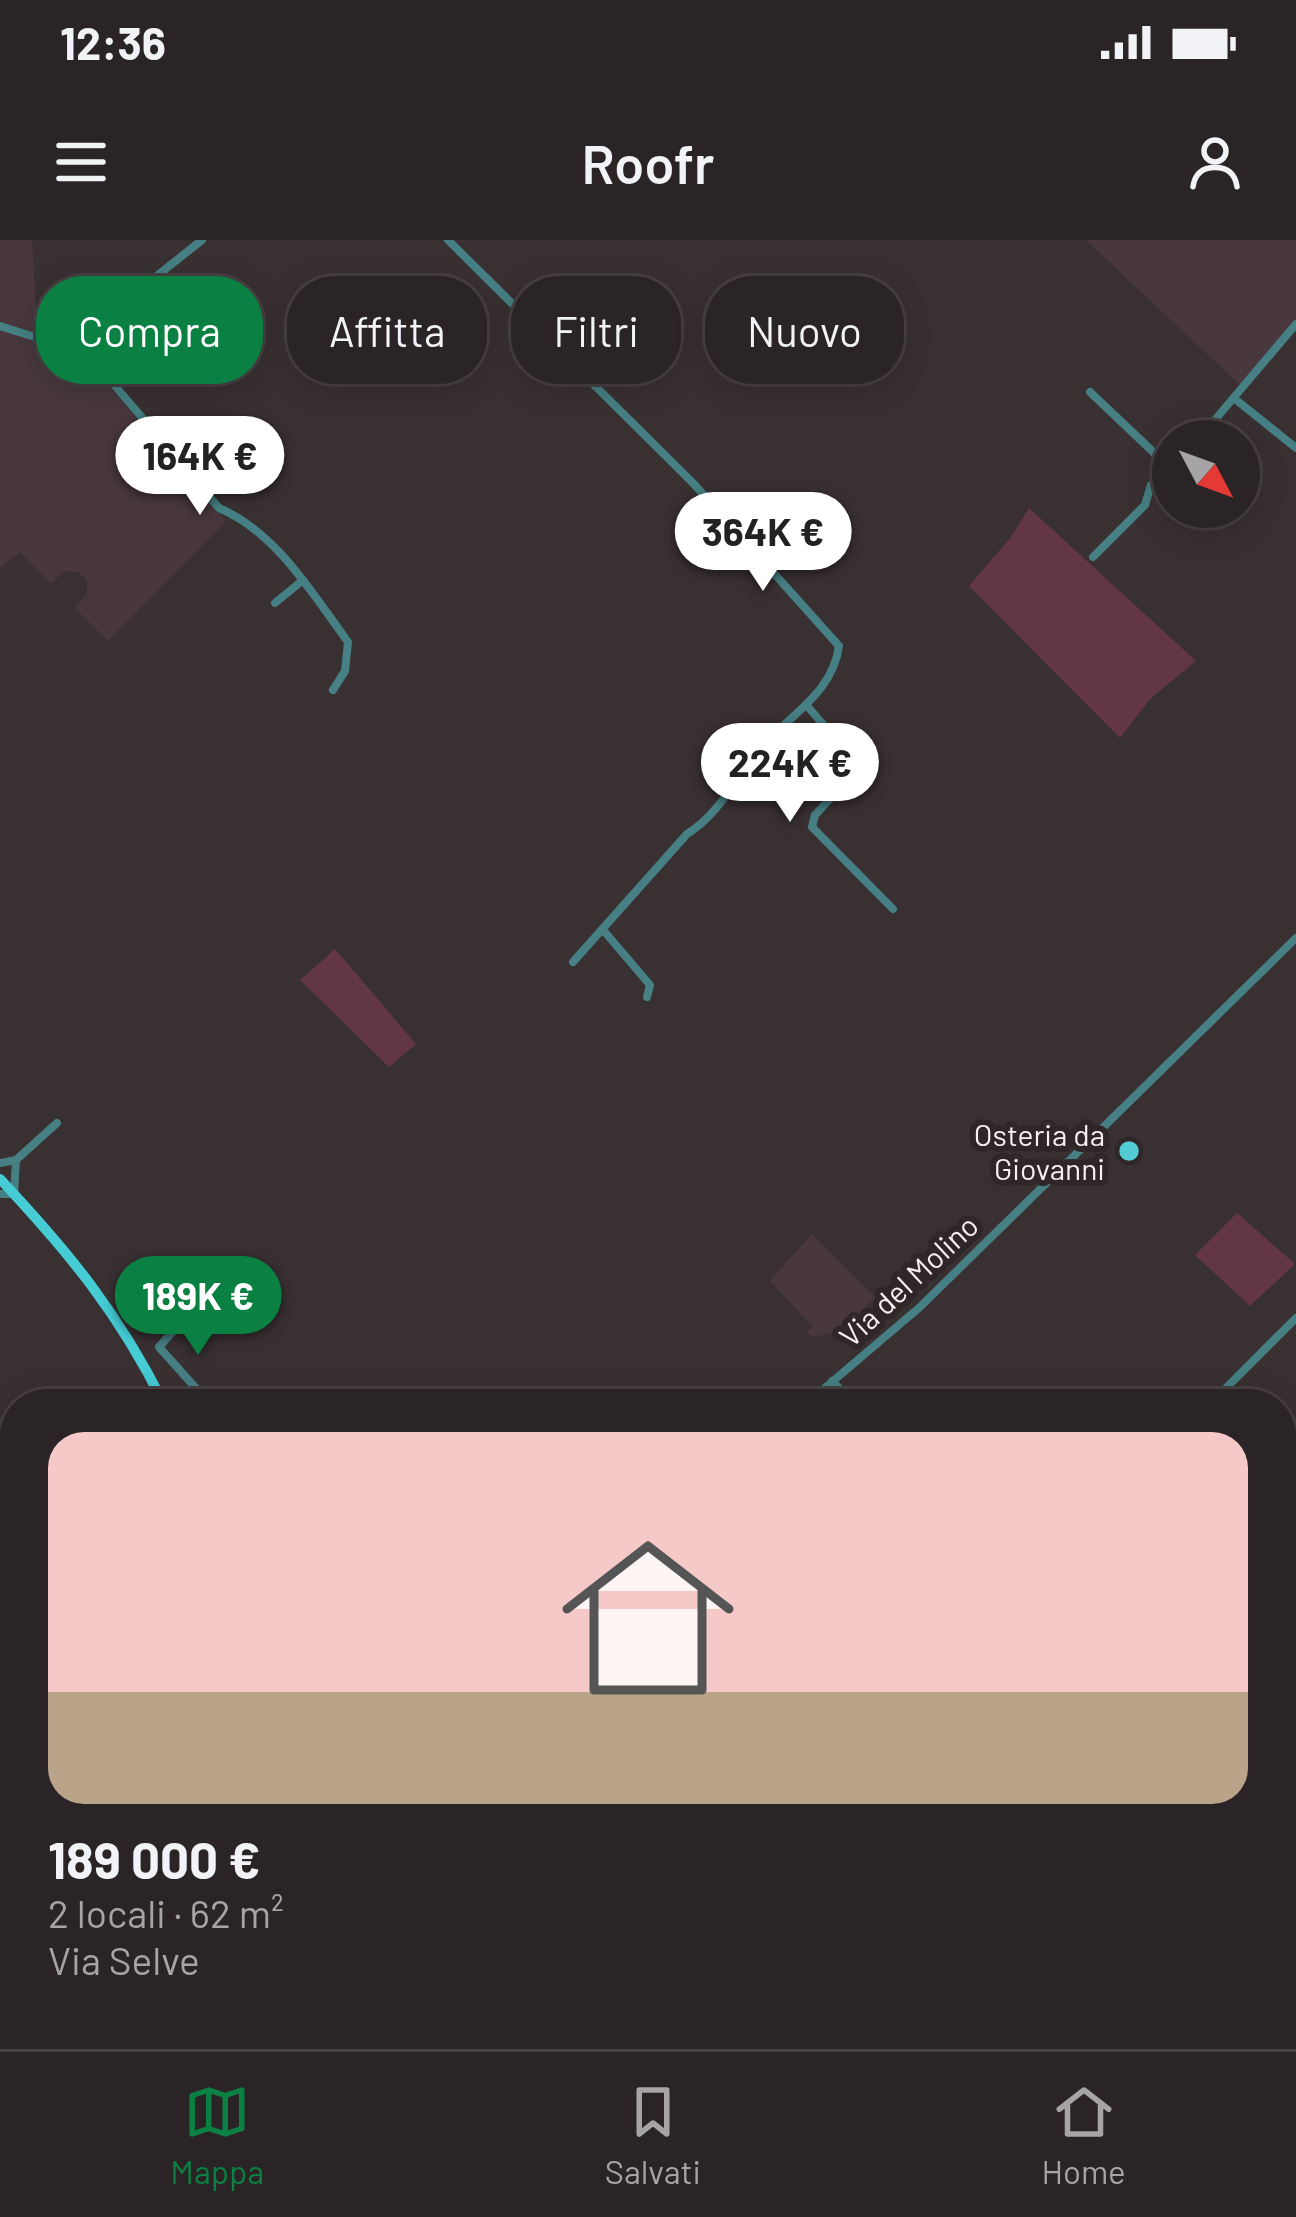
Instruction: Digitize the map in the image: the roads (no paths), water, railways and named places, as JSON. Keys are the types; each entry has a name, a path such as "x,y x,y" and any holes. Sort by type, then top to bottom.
{"main road":[{"path":"0,1179 115,1313 156,1389"}],"street":[{"path":"157,276 202,240"},
{"path":"448,240 693,483 838,646 836,664 808,707 764,743 704,823 687,834 573,962"},
{"path":"1216,420 1296,324"},
{"path":"0,326 36,337"},
{"path":"113,384 219,508 248,520 303,580 348,642 345,671 333,690"},
{"path":"1090,392 1152,448"},
{"path":"1235,399 1296,448"},
{"path":"1093,556 1145,505 1152,484"},
{"path":"275,603 303,580"},
{"path":"808,707 860,767 815,815 812,827 893,909"},
{"path":"604,931 650,985 647,997"},
{"name":"Via del Molino","path":"840,1389 832,1381 920,1307 1296,938"},
{"path":"0,1163 16,1160 57,1123"},
{"path":"0,1194 14,1194 16,1160"},
{"path":"190,1312 159,1347 197,1389"},
{"path":"1225,1389 1296,1318"},
{"path":"823,1389 832,1381"}],"place":[{"name":"Osteria da Giovanni","path":"1129,1151"}]}
